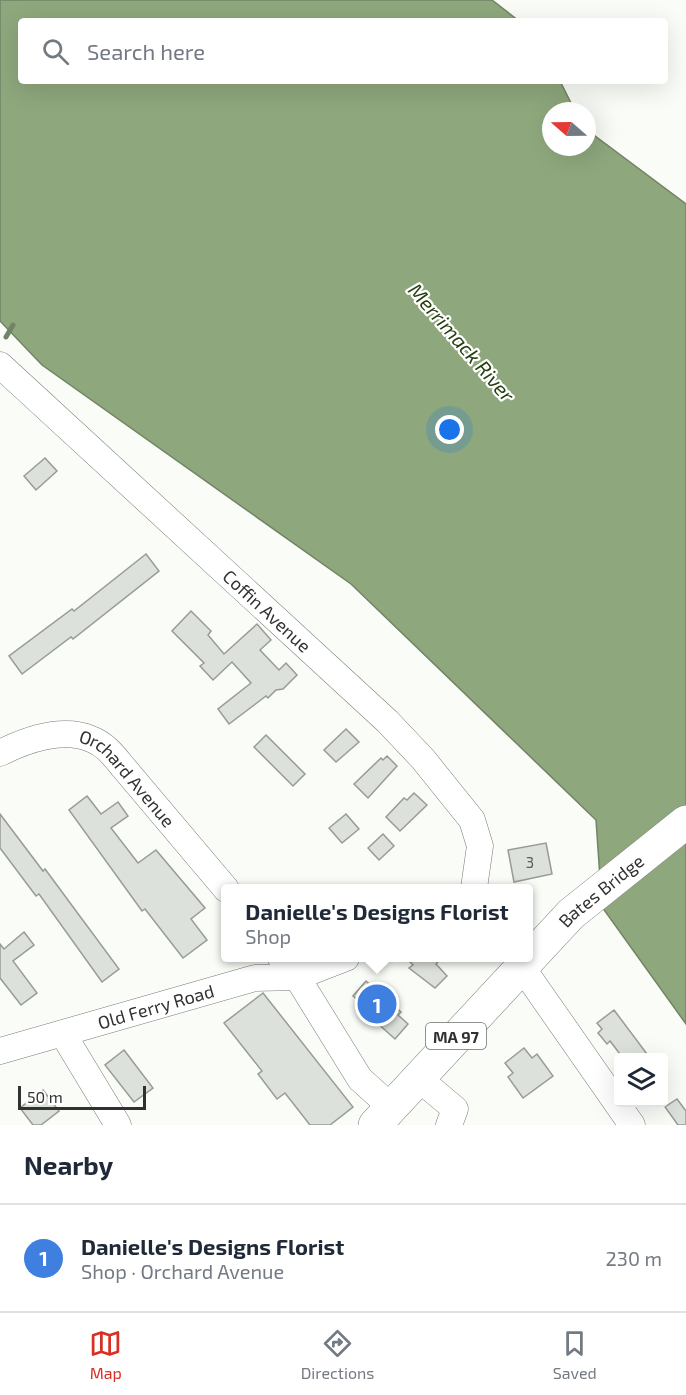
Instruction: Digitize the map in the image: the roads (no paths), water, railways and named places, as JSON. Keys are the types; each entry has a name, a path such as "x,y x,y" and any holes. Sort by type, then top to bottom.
{"main road":[{"name":"Bates Bridge","path":"533,954 571,914 686,822"},
{"name":"Bates Bridge","path":"521,966 525,962"},
{"name":"MA 97","path":"384,1119 417,1077 521,966"}],"street":[{"name":"Coffin Avenue","path":"0,365 387,721 423,759 472,820 480,846 475,884"},
{"name":"Orchard Avenue","path":"0,753 59,734 92,739 106,748 221,885"},
{"path":"285,962 297,977 384,1119"},
{"name":"Old Ferry Road","path":"0,1051 255,978 297,977 334,962"},
{"path":"521,966 632,1125"},
{"path":"63,1034 118,1125"},
{"path":"417,1077 455,1110 449,1125"}],"water":[{"name":"Merrimack River","path":"0,0 492,0 515,18 18,18 18,84 562,84 570,102 542,102 542,156 596,156 596,137 686,204 686,1024 602,907 596,820 351,584 42,365 0,321"}],"waterway":[{"path":"6,337 13,325"}],"place":[{"name":"Danielle's Designs Florist","path":"377,1004"}]}
